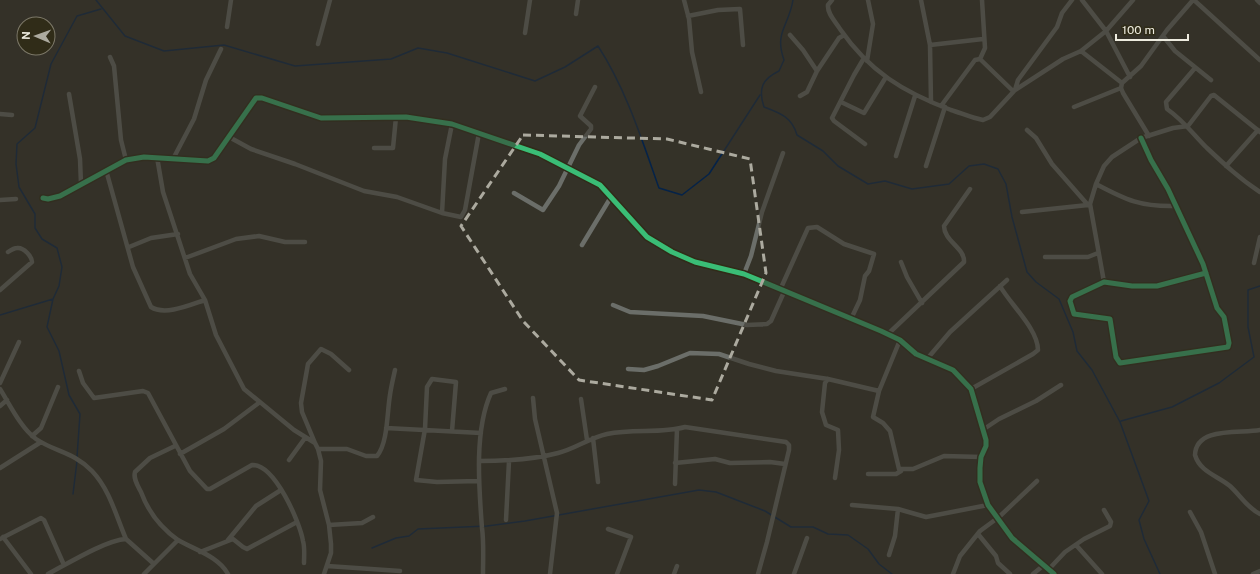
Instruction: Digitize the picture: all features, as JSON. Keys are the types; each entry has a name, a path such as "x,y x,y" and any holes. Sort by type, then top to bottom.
{"street":[{"path":"228,27 231,0"},
{"path":"318,44 330,0"},
{"path":"525,33 530,0"},
{"path":"576,14 578,0"},
{"path":"684,0 688,16 692,52 701,92"},
{"path":"832,0 828,5 828,11 844,35 866,59 886,77 915,96 983,120 990,117 1014,90 1063,59 1082,51 1106,31 1133,0"},
{"path":"866,144 834,121 833,116 854,75 866,59 873,24 868,0"},
{"path":"921,0 930,45 931,102"},
{"path":"926,166 943,107 975,60 980,59 985,48 983,39 982,0"},
{"path":"1014,90 1018,80 1057,27 1062,13 1072,0"},
{"path":"1082,0 1106,31 1130,77"},
{"path":"1074,106 1121,86 1145,61 1163,36 1194,0 1260,60"},
{"path":"1257,0 1260,3"},
{"path":"688,16 718,10 740,10 744,45"},
{"path":"790,35 803,50 817,71"},
{"path":"800,96 807,92 817,71 839,38 844,35"},
{"path":"1163,36 1175,51 1211,80"},
{"path":"930,45 983,39"},
{"path":"173,159 194,119 206,80 221,49"},
{"path":"1082,51 1121,86 1149,136"},
{"path":"110,57 114,66 121,140 126,160"},
{"path":"980,59 1014,90"},
{"path":"1195,68 1166,102 1165,106 1188,126 1237,176 1260,192"},
{"path":"841,102 864,113 886,77"},
{"path":"514,193 543,210 559,186 579,144 591,126 580,116 594,87"},
{"path":"69,94 80,159 81,184"},
{"path":"1104,282 1089,205 1104,166 1112,157 1141,138 1173,128 1188,126 1211,96 1214,95 1259,131 1226,166"},
{"path":"896,156 915,96"},
{"path":"43,198 48,199 60,196 126,160 144,157 208,161 214,158 241,117 256,98 262,98 321,118 423,118 452,124 540,154 584,178 595,181 612,197 654,243 695,262 744,274 888,334 900,340 916,354 953,370 971,389 984,429 986,446 981,457 980,482 988,505 1012,538 1054,574"},
{"path":"0,114 12,115"},
{"path":"374,148 393,148 396,117"},
{"path":"442,214 446,158 452,124"},
{"path":"1027,130 1036,138 1052,164 1089,205"},
{"path":"229,137 251,149 295,164 364,191 397,197 442,214 461,217 464,214 479,133"},
{"path":"1141,138 1151,160 1168,189 1206,273 1217,308 1224,317 1229,343 1228,348 1165,357 1138,359 1120,363 1116,357 1110,319 1076,315 1072,311 1070,301 1072,297 1104,282 1132,286 1157,286 1206,273"},
{"path":"744,274 751,256 762,212 783,153"},
{"path":"157,158 160,179 190,274 205,300 216,335 239,381 244,389 305,438 315,443"},
{"path":"106,170 140,287 151,308 155,310 172,309 205,300"},
{"path":"1096,184 1132,202 1157,207 1176,206"},
{"path":"888,334 964,262 963,256 945,233 944,226 970,189"},
{"path":"582,245 612,197"},
{"path":"0,200 16,199"},
{"path":"1022,212 1089,205"},
{"path":"614,305 630,312 703,316 747,325 767,324 771,321 808,228 817,227 844,244 874,254 869,271 865,276 860,300 851,319"},
{"path":"128,247 151,238 178,234"},
{"path":"185,258 236,239 258,236 285,242 305,242"},
{"path":"1254,263 1260,237"},
{"path":"0,290 32,262 32,259 20,248 16,248 8,252"},
{"path":"1045,257 1088,257 1098,253"},
{"path":"901,262 907,277 922,303"},
{"path":"927,359 950,332 1007,280"},
{"path":"971,389 1038,350 1038,344 1027,322 1007,298 1000,286"},
{"path":"900,340 879,390 873,417 883,423 890,431 898,466 902,471"},
{"path":"0,383 19,342"},
{"path":"324,574 331,553 329,525 320,490 321,461 318,449 302,412 301,403 308,364 321,350 331,354 349,370"},
{"path":"628,369 644,370 658,366 690,352 719,354 776,371 828,379 879,390"},
{"path":"318,449 347,449 366,456 377,456 380,452 386,428 395,370"},
{"path":"79,371 83,383 92,396 96,399 146,391 190,471 207,489 210,489 252,465 256,465 274,479 291,506 297,522 303,540 304,563"},
{"path":"452,431 457,385 456,382 452,380 432,379 428,387 425,429 416,480 437,482 478,481"},
{"path":"828,379 825,383 822,412 826,425 838,430 840,450 835,478"},
{"path":"984,429 999,419 1036,402 1061,385"},
{"path":"32,436 41,428 58,387"},
{"path":"0,389 32,436 41,442 68,453 83,462 93,471 109,497 126,540 154,564"},
{"path":"482,574 482,532 478,481 481,433 490,393 505,389"},
{"path":"533,398 557,512 550,574"},
{"path":"581,399 587,440"},
{"path":"0,406 7,400"},
{"path":"180,454 224,429 260,402"},
{"path":"480,461 518,461 564,451 593,438 630,431 667,431 691,427 786,442 789,445 789,450 758,574"},
{"path":"386,428 481,433"},
{"path":"675,484 677,429"},
{"path":"1260,430 1209,436 1196,448 1194,455 1200,465 1230,486 1246,505 1260,514"},
{"path":"289,460 305,438"},
{"path":"593,438 598,482"},
{"path":"0,468 41,442"},
{"path":"175,446 150,458 137,469 134,475 144,499 157,521 178,540 221,565 228,574"},
{"path":"868,474 896,474 920,467 944,456 981,457"},
{"path":"676,463 715,459 730,463 770,462 785,464"},
{"path":"506,520 508,461"},
{"path":"953,574 960,556 978,534 998,518 1037,482"},
{"path":"228,540 256,506 281,490"},
{"path":"852,505 898,509 926,518 988,505"},
{"path":"889,556 897,530 898,509"},
{"path":"1049,569 1064,552 1110,526 1111,522 1104,510"},
{"path":"1190,512 1201,532 1215,574"},
{"path":"329,525 362,523 373,517"},
{"path":"31,574 2,538 41,518 44,520 64,565"},
{"path":"200,552 232,539 243,548 247,548 297,522"},
{"path":"608,529 631,537 617,574"},
{"path":"978,534 996,556 998,564 1010,574"},
{"path":"794,574 807,538"},
{"path":"48,574 64,565 119,540 126,540"},
{"path":"144,574 178,540"},
{"path":"1076,545 1102,574"},
{"path":"1033,574 1044,565"},
{"path":"327,566 400,571"},
{"path":"674,574 677,566"},
{"path":"1253,574 1260,571"}],"highlighted area":[{"path":"523,135 667,139 750,159 766,273 712,400 579,380 523,321 461,226"}],"waterway":[{"path":"96,0 125,36 164,51 224,45 295,66 391,59 418,48 447,53 535,81 565,67 598,46 608,62 625,97 640,133 659,188 682,195 709,174 760,95"},
{"path":"793,0 781,36 781,50 784,60 779,71 769,77 763,85 761,95 764,107 785,116 792,124 797,135 823,151 838,166 868,184 885,181 912,189 949,184 969,166 984,164 998,169 1006,184 1012,217 1027,272 1036,282 1059,299 1073,332 1077,351 1092,370 1120,422 1149,501 1139,520 1144,539 1160,574"},
{"path":"77,457 80,414 69,395 59,351 47,327 53,299 59,286 62,267 57,248 42,239 35,228 35,214 19,187 16,164 17,144 35,128 51,64 77,16 101,9"},
{"path":"1121,421 1172,407 1219,383 1254,357 1248,327 1248,290 1260,286"},
{"path":"0,315 53,299"},
{"path":"73,494 77,461"},
{"path":"372,548 396,538 409,536 418,529 487,526 525,521 699,490 716,492 765,511 791,527 813,527 828,534 848,535 868,549 879,564 892,574"}],"cycle path":[{"path":"43,198 48,199 60,196 126,160 144,157 208,161 214,158 256,98 262,98 321,118 406,117 452,124 540,154 600,185 647,237 672,252 695,262 744,274 881,331 900,340 916,354 953,370 971,389 986,440 986,446 981,457 980,482 988,505 1012,538 1054,574"},
{"path":"1141,138 1151,160 1168,189 1203,264 1217,308 1224,317 1229,343 1228,347 1120,363 1116,357 1110,319 1074,314 1070,301 1072,297 1104,282 1132,286 1157,286 1206,273"}]}
